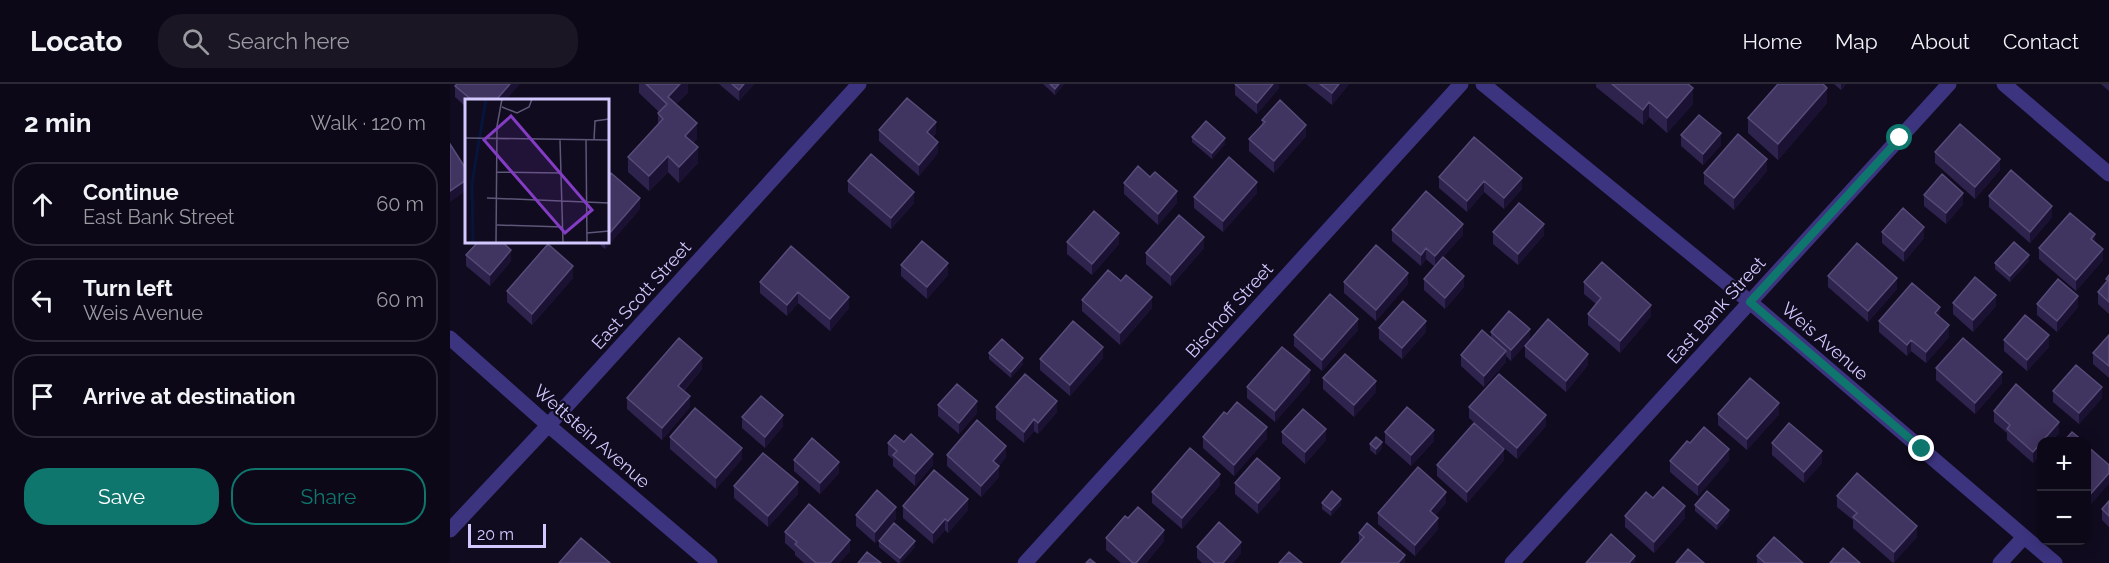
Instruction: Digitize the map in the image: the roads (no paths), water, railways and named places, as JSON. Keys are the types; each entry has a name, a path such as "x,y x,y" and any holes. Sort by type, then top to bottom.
{"street":[{"name":"East Scott Street","path":"450,530 859,84"},
{"name":"Bischoff Street","path":"1025,563 1461,84"},
{"name":"Weis Avenue","path":"1483,84 1750,302 2055,563"},
{"name":"East Bank Street","path":"1512,563 1949,84"},
{"path":"2004,84 2109,174"},
{"name":"Wettstein Avenue","path":"450,338 710,563"},
{"path":"2000,563 2024,537"}]}
